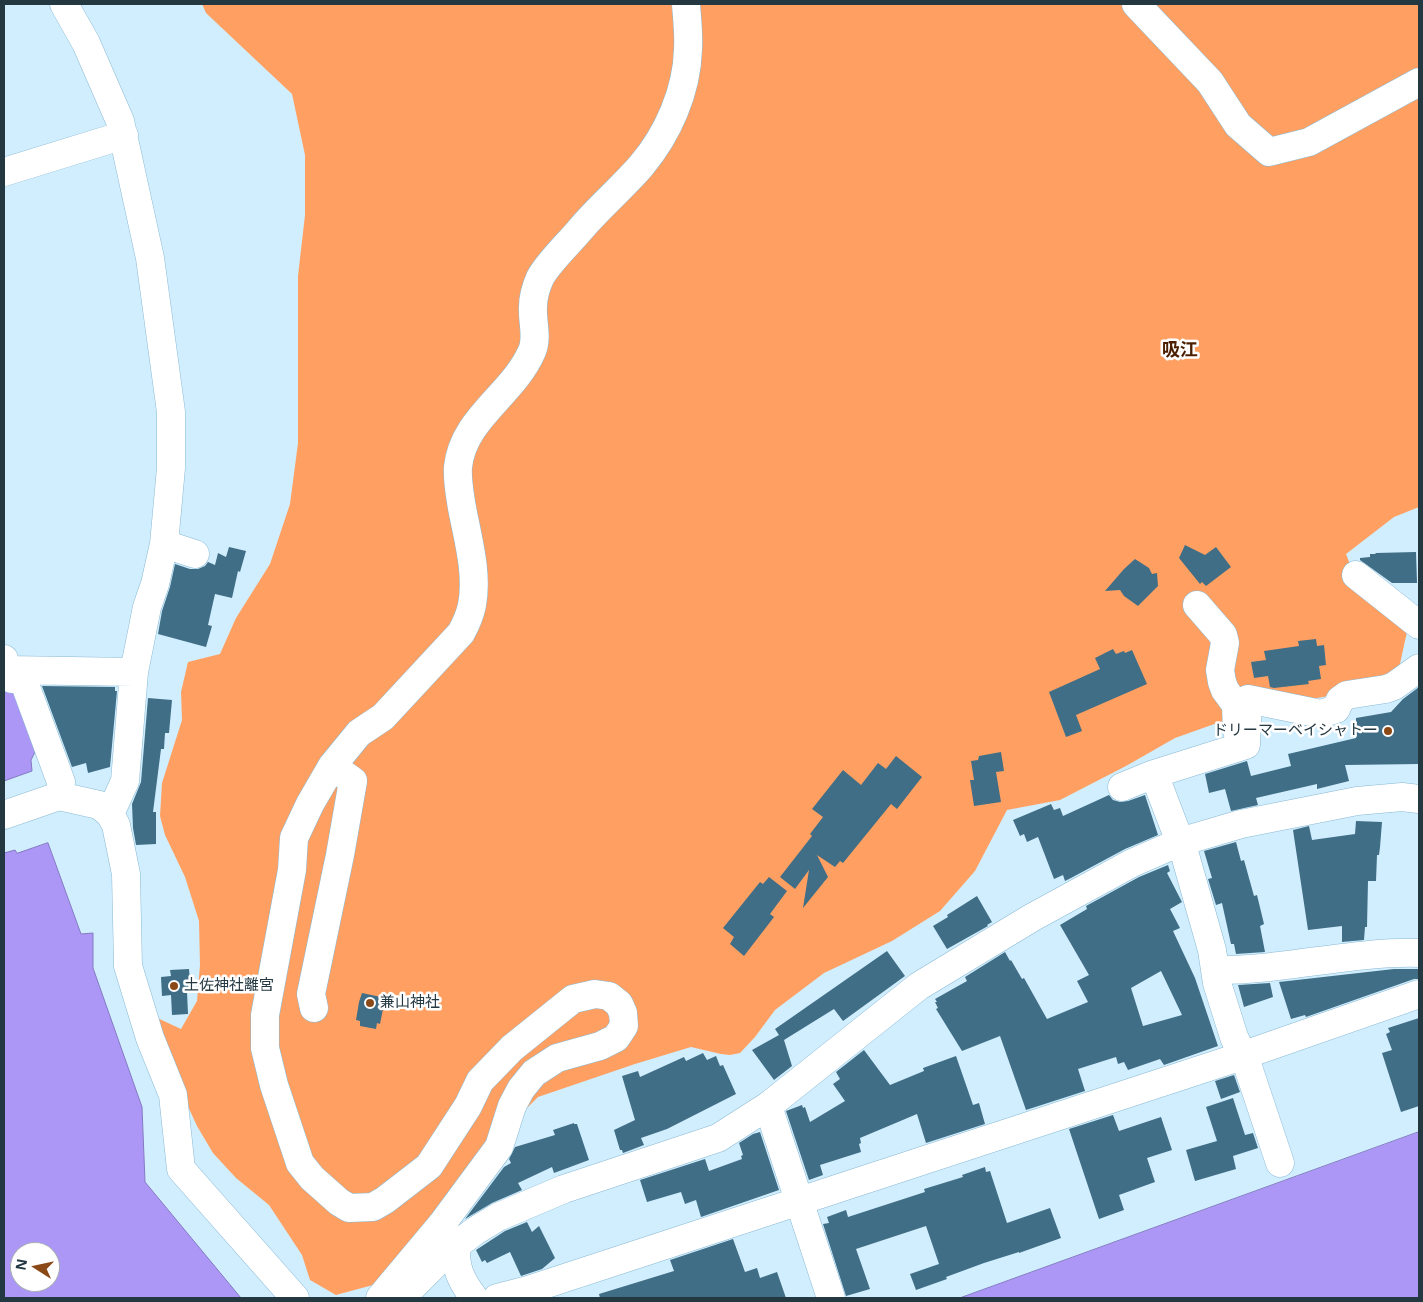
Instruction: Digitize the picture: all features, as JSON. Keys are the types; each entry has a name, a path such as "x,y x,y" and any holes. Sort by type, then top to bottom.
{"street":[{"path":"64,4 86,43 120,121 124,135 150,258 171,412 171,468 164,544 156,584 147,607 134,672 124,780 110,814"},
{"path":"380,1298 442,1224 499,1147 512,1106 528,1080 534,1073 558,1058 600,1046 616,1038 624,1026 623,1013 619,1004 609,996 595,994 573,999 512,1048 480,1081 464,1113 429,1166 373,1207 348,1208 312,1178 300,1164 274,1085 265,1048 265,1015 292,870 294,838 310,804 332,766 359,734 383,717 461,634 469,617 474,593 474,576 458,485 458,467 462,445 470,430 518,375 532,351 535,337 533,307 535,289 542,275 592,216 641,166 656,146 675,110 683,82 688,50 686,4"},
{"path":"1136,4 1210,82 1238,125 1269,152 1309,142 1419,82"},
{"path":"4,172 124,135"},
{"path":"164,544 195,554"},
{"path":"1356,575 1419,626"},
{"path":"1197,605 1223,635 1225,643 1220,670 1225,690 1236,705 1237,748"},
{"path":"61,782 24,679 12,679 6,664 134,672"},
{"path":"1122,787 1154,774 1246,744 1248,699 1321,714 1336,709 1340,700 1347,695 1394,686 1419,668"},
{"path":"314,1008 311,994 340,855 353,781 332,766"},
{"path":"1154,774 1180,842 1212,950 1217,983 1234,1037 1280,1164"},
{"path":"4,815 59,796 98,805 110,814 116,825 126,874 128,966 150,1038 173,1096 182,1169 295,1298"},
{"path":"401,1298 446,1253 475,1231 498,1217 544,1196 718,1138 768,1106 919,986 1050,908 1132,863 1180,842 1240,824 1329,806 1402,796 1419,799"},
{"path":"1215,970 1244,970 1380,953 1419,952"},
{"path":"497,1298 528,1290 1242,1056 1419,994"},
{"path":"768,1106 831,1298"},
{"path":"456,1246 457,1268 465,1286 474,1298"}],"shaded area":[{"path":"202,4 1419,4 1419,507 1394,517 1346,554 1360,590 1408,627 1398,673 1385,686 1289,703 1237,716 1175,738 1060,800 1007,810 975,871 940,911 892,941 824,973 775,1010 755,1037 740,1053 721,1054 691,1047 538,1097 484,1151 373,1285 336,1295 310,1280 302,1255 269,1205 236,1178 213,1153 197,1126 180,1089 153,1016 181,1029 197,1001 200,965 199,921 185,877 165,835 160,816 162,783 182,720 181,692 188,662 220,654 236,618 270,564 290,504 298,443 298,276 305,215 305,155 292,94 206,13"},
{"path":"4,679 20,684 35,752 31,760 32,771 4,781"},
{"path":"48,843 81,934 93,933 93,968 142,1107 145,1182 241,1298 4,1298 4,853 15,850 17,853"},
{"path":"1419,1132 1419,1298 960,1298"}],"building":[{"path":"1185,545 1205,555 1216,547 1231,567 1206,586 1202,582 1200,584 1179,558"},
{"path":"229,547 246,551 240,572 238,571 232,598 215,594 208,625 212,626 206,647 158,634 162,611 175,564 190,569 198,569 205,566 208,562 215,565 218,553 226,557"},
{"path":"1416,552 1417,583 1392,583 1360,560 1360,558 1370,557 1370,554 1376,553"},
{"path":"1135,559 1149,568 1152,574 1157,573 1158,586 1138,606 1124,596 1120,590 1105,591"},
{"path":"1316,639 1317,646 1324,645 1326,665 1319,666 1321,679 1308,681 1309,684 1274,688 1270,687 1268,676 1254,678 1251,662 1266,660 1264,651 1299,646 1298,641"},
{"path":"1113,649 1116,654 1132,650 1147,684 1076,715 1082,731 1066,737 1049,692 1100,669 1095,658"},
{"path":"42,686 115,687 115,691 117,691 110,767 88,773 86,763 72,767"},
{"path":"1419,687 1419,764 1345,765 1349,781 1317,789 1317,784 1256,798 1258,805 1231,811 1225,789 1209,793 1205,774 1247,761 1251,776 1291,766 1288,754 1356,738 1356,718 1391,712 1403,699"},
{"path":"148,698 172,700 169,733 165,733 164,749 161,749 153,812 156,812 156,844 136,845 132,804 141,782"},
{"path":"1001,752 1004,771 996,772 1001,802 974,806 970,780 974,780 971,761 978,760 979,756"},
{"path":"896,756 922,777 897,809 891,804 843,863 840,861 835,867 817,855 828,877 803,908 809,870 795,889 780,877 812,836 810,834 823,817 812,809 843,770 861,785 878,763 886,769"},
{"path":"1109,795 1113,800 1120,802 1145,795 1158,835 1125,849 1065,881 1063,875 1054,879 1038,837 1027,842 1024,834 1020,836 1013,820 1051,804 1054,810 1060,808 1063,816"},
{"path":"1356,821 1382,822 1380,847 1379,855 1377,855 1376,881 1368,881 1367,927 1365,927 1364,940 1342,942 1342,926 1308,930 1293,830 1309,826 1312,840 1355,834"},
{"path":"1236,842 1241,861 1244,860 1254,896 1257,895 1264,924 1260,926 1265,952 1236,954 1234,944 1231,944 1222,903 1216,905 1208,879 1212,878 1204,851"},
{"path":"1168,865 1170,871 1167,873 1182,902 1170,909 1180,928 1173,931 1195,978 1218,1046 1164,1065 1160,1059 1128,1070 1124,1062 1118,1064 1116,1057 1078,1069 1085,1091 1026,1110 1000,1036 962,1051 936,1009 938,1008 935,999 967,981 965,977 1005,952 1022,979 1024,978 1047,1019 1088,1002 1077,981 1089,975 1060,925 1087,909 1086,906 1139,877","holes":["1161,971 1182,1015 1143,1026 1131,988"]},
{"path":"769,877 787,891 770,914 774,917 744,956 730,944 734,937 723,928 760,882 763,884"},
{"path":"977,896 992,922 947,949 933,926"},
{"path":"887,951 905,976 843,1021 834,1009 784,1040 792,1066 774,1080 752,1050 779,1035 775,1029"},
{"name":"土佐神社離宮","path":"189,969 191,992 187,992 188,1014 172,1015 171,995 162,996 161,977 171,976 170,970"},
{"path":"1394,969 1419,969 1419,979 1414,979 1306,1017 1305,1015 1291,1019 1279,982"},
{"path":"1270,983 1273,997 1244,1007 1238,985"},
{"name":"兼山神社","path":"362,993 381,997 380,1004 384,1004 380,1024 377,1023 376,1029 360,1026 360,1021 356,1020"},
{"path":"1419,1018 1419,1106 1401,1112 1382,1053 1392,1050 1386,1034 1390,1032 1388,1028"},
{"path":"864,1050 890,1085 924,1071 923,1068 956,1056 973,1105 979,1103 985,1124 926,1143 917,1114 860,1138 861,1152 820,1165 823,1175 809,1180 786,1111 802,1105 803,1108 805,1107 810,1122 845,1101 833,1084 840,1079 836,1072"},
{"path":"703,1053 707,1060 716,1056 720,1066 723,1065 736,1094 667,1129 641,1138 644,1145 623,1153 620,1150 614,1130 635,1120 622,1076 638,1071 640,1077 684,1057 686,1061"},
{"path":"1234,1075 1240,1092 1221,1099 1215,1081"},
{"path":"1233,1098 1245,1135 1253,1133 1258,1148 1233,1156 1236,1169 1195,1181 1186,1150 1217,1141 1206,1107"},
{"path":"1113,1115 1119,1131 1161,1117 1172,1150 1147,1158 1155,1182 1119,1195 1124,1210 1099,1219 1069,1129"},
{"path":"574,1123 577,1124 589,1160 554,1173 552,1167 518,1183 522,1190 492,1203 465,1219 504,1167 511,1163 509,1159 515,1147 555,1135 553,1130"},
{"path":"760,1132 779,1190 701,1217 696,1200 685,1204 681,1192 647,1202 640,1180 705,1159 709,1171 742,1159 741,1156 743,1155 739,1143"},
{"path":"985,1167 986,1172 990,1171 1007,1223 1050,1208 1061,1238 984,1263 916,1290 910,1274 939,1264 926,1226 856,1249 870,1289 846,1296 823,1224 829,1223 827,1217 846,1210 848,1217 925,1192 924,1189 963,1177 962,1175"},
{"path":"527,1222 532,1232 539,1226 555,1258 542,1269 521,1276 510,1252 487,1263 485,1260 482,1262 476,1250 505,1231"},
{"path":"733,1239 745,1272 757,1268 760,1278 777,1272 786,1298 600,1298 599,1294 674,1271 670,1260"}],"place":[{"name":"ドリーマーベイシャトー","path":"1388,731"},
{"name":"土佐神社離宮","path":"174,986"},
{"name":"兼山神社","path":"370,1003"}],"district":[{"name":"吸江","path":"1180,351"}]}
